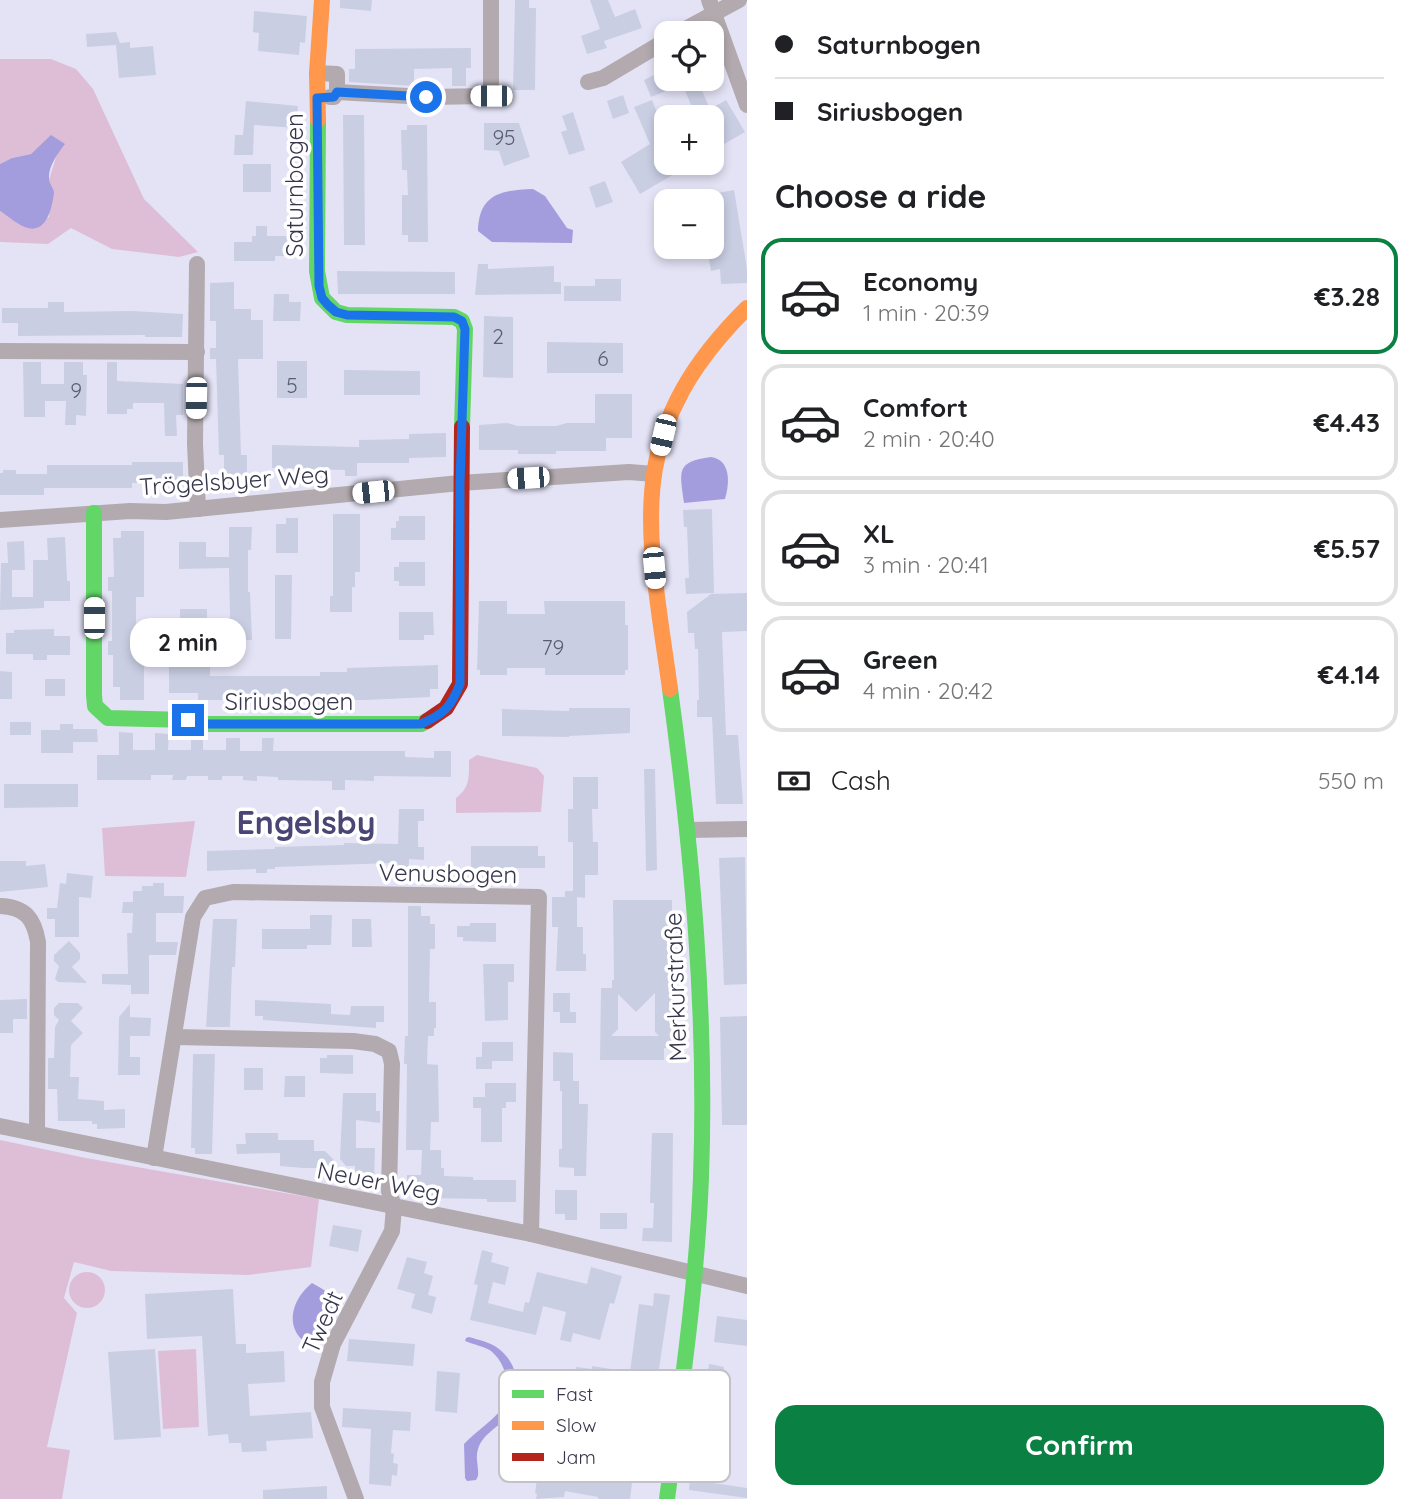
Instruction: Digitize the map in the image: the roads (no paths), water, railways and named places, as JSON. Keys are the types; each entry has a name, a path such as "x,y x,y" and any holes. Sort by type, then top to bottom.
{"street":[{"name":"Saturnbogen","path":"322,0 317,73 317,271 322,298 336,312 347,315 454,317 462,321 465,329 460,483"},
{"name":"Saturnbogen","path":"337,92 426,97 491,96 491,0"},
{"path":"693,21 711,6 739,0"},
{"path":"711,6 747,104"},
{"path":"588,82 603,78 654,48"},
{"name":"Saturnbogen","path":"317,73 337,75 337,92 334,97 317,98"},
{"path":"197,264 195,444 198,509"},
{"path":"654,474 663,435 678,396 702,357 723,330 747,308"},
{"path":"0,351 197,352"},
{"name":"Trögelsbyer Weg","path":"0,520 198,509 460,483 629,472 654,474"},
{"name":"Merkurstraße","path":"654,474 650,516 656,595 688,830 701,994 700,1188 685,1370"},
{"name":"Siriusbogen","path":"94,513 94,695 95,706 100,713 119,720 188,720 206,724 421,724 438,716 452,703 460,684 460,483"},
{"path":"688,830 747,829"},
{"name":"Venusbogen","path":"154,1158 193,917 205,898 233,892 538,897 531,1234"},
{"path":"0,906 24,912 35,925 38,943 37,1133"},
{"path":"175,1037 353,1041 375,1044 389,1051 392,1064 389,1191 394,1207"},
{"name":"Neuer Weg","path":"0,1126 531,1234 747,1286"},
{"name":"Twedt","path":"356,1499 322,1407 322,1382 333,1344 392,1231 394,1207"}],"district":[{"name":"Engelsby","path":"306,822"}]}
